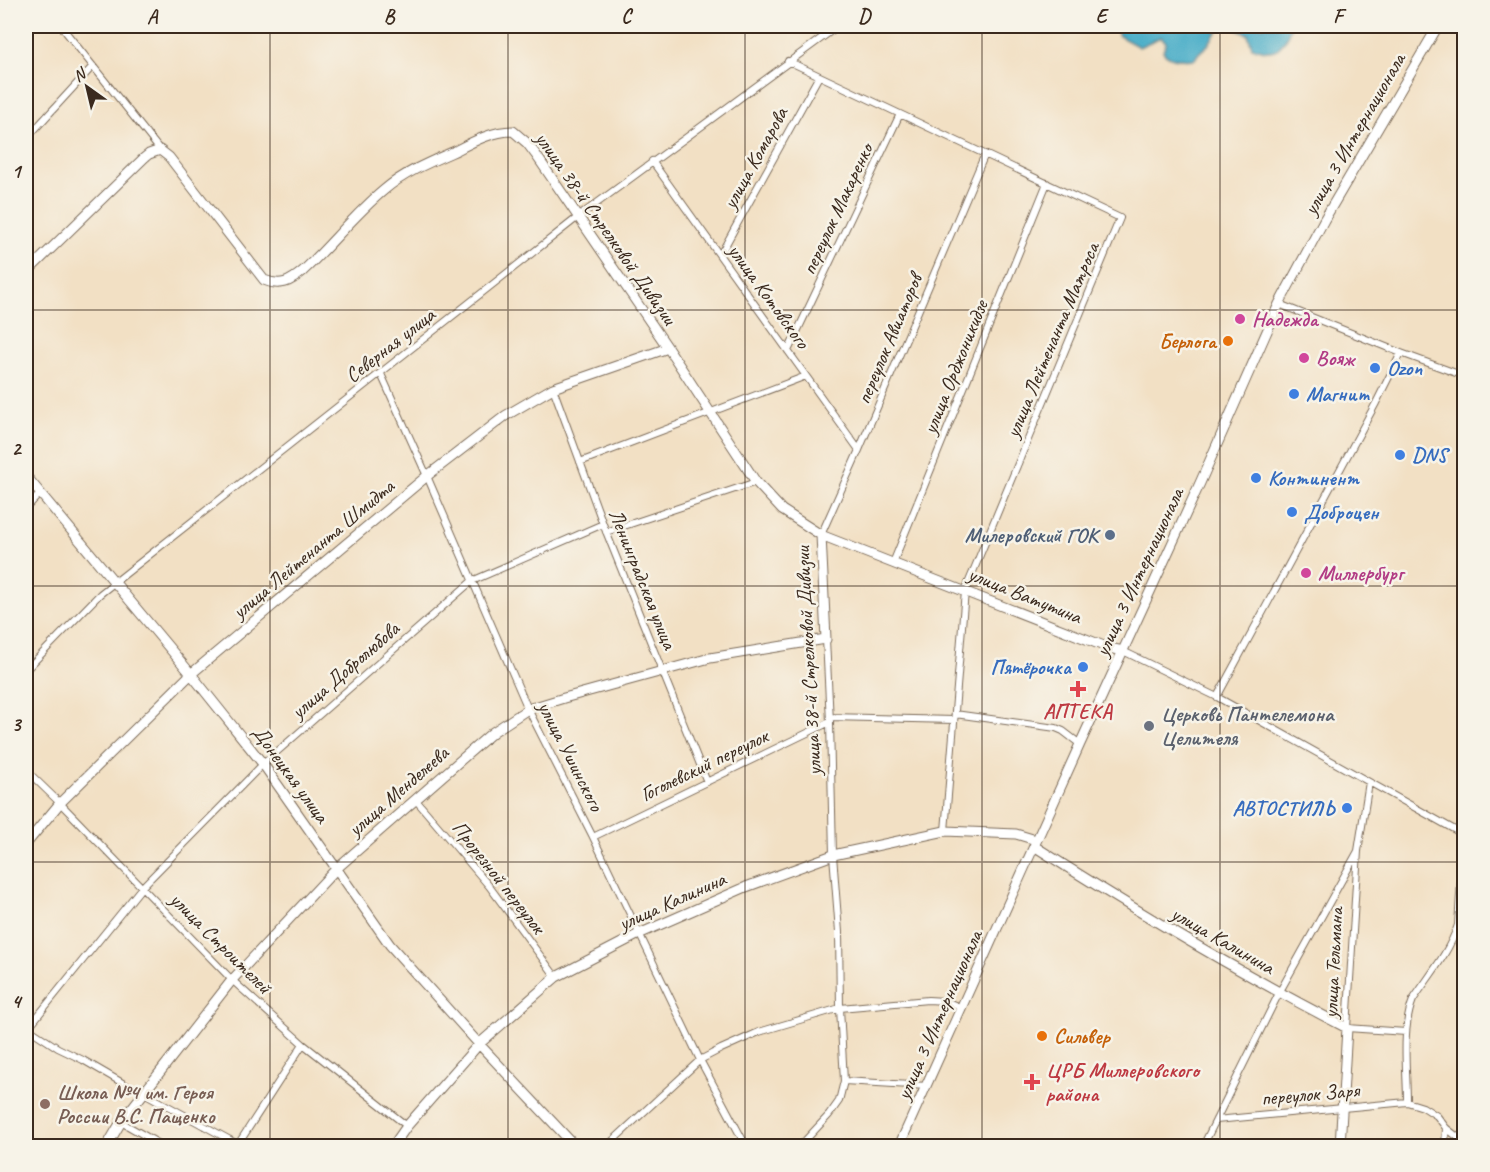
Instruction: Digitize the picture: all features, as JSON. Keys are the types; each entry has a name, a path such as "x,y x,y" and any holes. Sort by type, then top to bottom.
{"street":[{"path":"27,269 144,158 160,150 61,26"},
{"name":"Северная улица","path":"26,670 100,594 578,217 838,26"},
{"name":"улица 3 Интернационала","path":"900,1146 1279,304 1324,220 1438,26"},
{"name":"улица Лейтенанта Матроса","path":"788,61 1120,218 965,591 945,831"},
{"path":"26,139 93,66"},
{"name":"улица Комарова","path":"720,255 819,76"},
{"name":"переулок Макаренко","path":"788,351 900,114"},
{"name":"улица 38-й Стрелковой Дивизии","path":"160,150 169,157 258,273 264,280 273,284 291,280 303,271 375,198 393,183 468,144 498,132 513,131 532,149 756,482 782,510 821,535 844,1081"},
{"name":"переулок Авиаторов","path":"821,535 986,154"},
{"name":"улица Котовского","path":"652,161 859,450"},
{"name":"улица Орджоникидзе","path":"893,563 1047,183"},
{"path":"1279,304 1464,376"},
{"name":"улица Лейтенанта Шмидта","path":"26,844 60,803 191,674 428,476 505,416 553,388 668,348"},
{"path":"1216,697 1401,353"},
{"name":"улица Ушинского","path":"381,374 428,476 528,709 593,837 700,1060 746,1146"},
{"path":"580,462 806,376"},
{"name":"Ленинградская улица","path":"553,388 606,532 707,782"},
{"name":"Донецкая улица","path":"26,476 263,764 390,945 575,1146"},
{"path":"606,532 756,482"},
{"path":"26,508 40,493"},
{"name":"улица Добролюбова","path":"27,1027 142,887 263,764 472,581 603,524"},
{"name":"улица Ватутина","path":"821,535 1109,648 1123,651 1216,697 1464,834"},
{"name":"улица Менделеева","path":"107,1146 121,1122 232,980 337,868 493,732 528,709 564,698 710,658 826,639"},
{"name":"Гоголевский переулок","path":"593,837 830,719 955,717 1056,728 1080,744"},
{"name":"улица Строителей","path":"26,770 232,980 303,1044 407,1126"},
{"name":"улица Тельмана","path":"1341,1146 1358,851 1369,782"},
{"name":"Прорезной переулок","path":"415,799 489,886 556,977"},
{"name":"улица Калинина","path":"393,1146 407,1126 479,1044 556,977 639,934 746,887 833,855 945,831 1016,834 1035,843 1111,896 1279,993 1347,1028 1406,1032"},
{"path":"1464,834 1458,925 1448,949 1413,1000 1406,1032 1407,1102 1423,1107 1437,1116 1446,1128 1464,1142"},
{"path":"1203,1146 1279,993 1358,851"},
{"path":"608,1146 700,1060 759,1032 840,1008 928,1000 945,1001 962,1008"},
{"path":"27,1027 58,1048 126,1085"},
{"path":"144,1093 239,1146 303,1044"},
{"path":"800,1146 839,1101 844,1081 927,1086"},
{"name":"переулок Заря","path":"1216,1120 1407,1102"},
{"path":"121,1122 163,1146"},
{"path":"1445,1146 1446,1128"}],"water":[{"path":"1117,26 1291,26 1282,45 1273,51 1252,47 1248,34 1227,28 1216,33 1195,59 1177,59 1163,51 1166,42 1161,37 1139,47 1119,36"}],"place":[{"name":"Надежда","path":"1240,319"},
{"name":"Берлога","path":"1228,341"},
{"name":"Вояж","path":"1304,358"},
{"name":"Ozon","path":"1375,368"},
{"name":"Магнит","path":"1294,394"},
{"name":"DNS","path":"1400,455"},
{"name":"Континент","path":"1256,478"},
{"name":"Доброцен","path":"1292,512"},
{"name":"Милеровский ГОК","path":"1110,535"},
{"name":"Миллербург","path":"1306,573"},
{"name":"Пятёрочка","path":"1083,667"},
{"name":"АПТЕКА","path":"1078,689"},
{"name":"Церковь Пантелемона Целителя","path":"1149,726"},
{"name":"АВТОСТИЛЬ","path":"1347,808"},
{"name":"Сильвер","path":"1042,1036"},
{"name":"ЦРБ Миллеровского района","path":"1032,1082"},
{"name":"Школа №4 им. Героя России В.С. Пащенко","path":"45,1104"}]}
